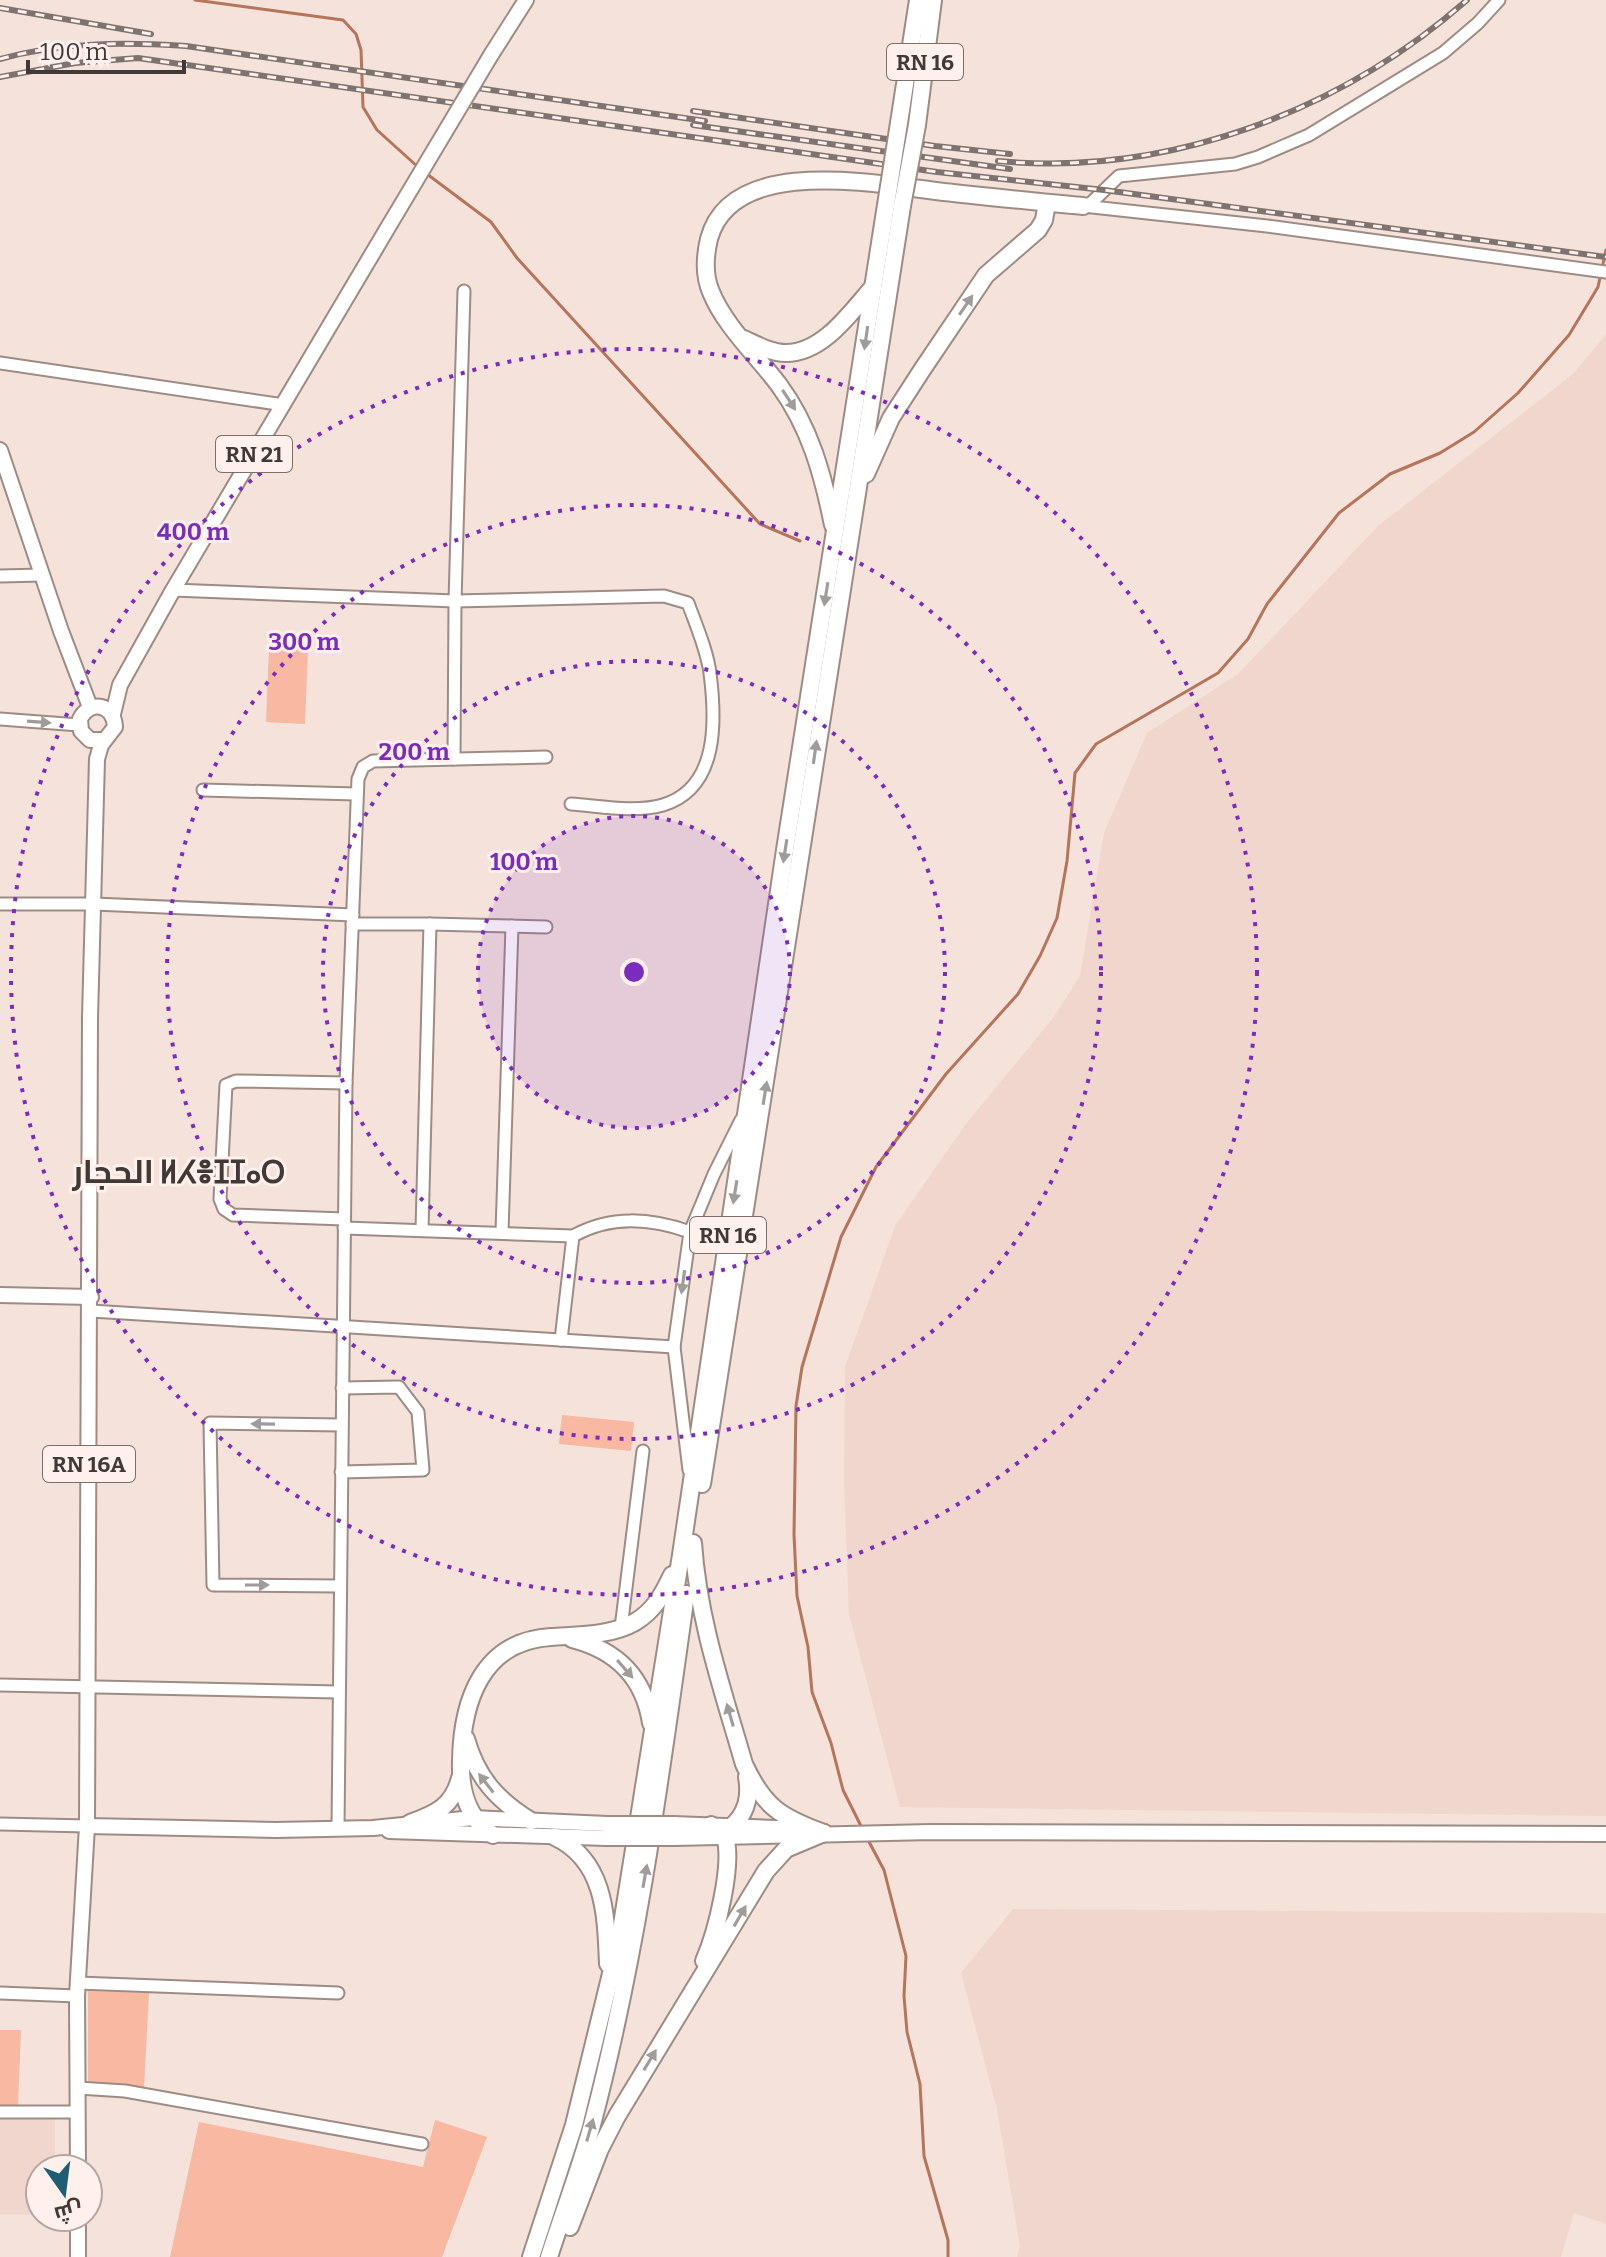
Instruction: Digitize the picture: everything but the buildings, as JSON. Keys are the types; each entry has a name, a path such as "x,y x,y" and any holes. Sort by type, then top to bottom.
{"highway":[{"name":"RN 16","path":"531,2257 574,2125 620,1937 687,1549 857,493 894,206 899,123 918,0"},
{"name":"RN 16","path":"549,2257 591,2128 637,1923 653,1833 687,1549 691,1487 785,850 874,286 917,125 933,0"},
{"path":"835,534 826,491 802,422 711,292 706,273 706,251 713,223 731,204 757,190 826,179 1083,206"},
{"path":"857,493 891,418 922,370 986,275 1038,230 1044,220 1047,203"},
{"path":"742,338 770,350 788,353 805,348 824,338 874,286"},
{"path":"493,1835 473,1818 461,1776 464,1730 471,1693 493,1662 525,1642 621,1628 644,1617 657,1603 687,1549"},
{"path":"683,2005 715,1933 726,1869 721,1832 746,1806 748,1797 744,1764 687,1549"},
{"path":"562,1636 608,1651 622,1665 640,1687 649,1709 653,1734"},
{"path":"464,1730 475,1765 487,1786 504,1803 531,1821"},
{"path":"744,1764 772,1809 789,1819 828,1833"},
{"path":"410,1823 446,1806 455,1794 461,1776"},
{"path":"557,2257 611,2127 771,1865 794,1844 828,1833"},
{"path":"555,1837 583,1858 596,1879 604,1902 609,1985"}],"main road":[{"name":"RN 21","path":"113,714 120,685 173,590 526,0"},
{"path":"0,450 42,575 94,706"},
{"name":"RN 21","path":"94,706 120,685"},
{"path":"94,706 109,709 113,714 115,727 109,737 97,740 81,731 82,714 94,706"},
{"name":"RN 16A","path":"78,2153 78,1990 87,1826 90,1017 97,740"},
{"path":"0,1295 91,1304"},
{"path":"373,1828 473,1818 531,1821 607,1831"},
{"path":"87,1826 276,1830 338,1827 412,1834 555,1837 607,1831 721,1832 794,1828 828,1833 1606,1834"},
{"path":"78,2233 78,2257"}],"street":[{"path":"1083,206 1091,203 1119,176 1128,173 1235,164 1309,135 1443,53 1499,0"},
{"path":"1083,206 1267,226 1600,271"},
{"path":"454,759 464,291"},
{"path":"0,363 284,405"},
{"path":"0,576 42,575"},
{"path":"173,590 455,601 664,596 688,603 710,671 713,741 702,777 679,799 660,806 571,804"},
{"path":"0,719 79,725"},
{"path":"338,1827 346,1083 359,772 373,761 546,757"},
{"path":"203,790 356,794"},
{"path":"0,904 94,904 430,924 546,927"},
{"path":"422,1230 430,924"},
{"path":"502,1232 512,926"},
{"path":"346,1083 229,1083 224,1092 220,1199 224,1209 233,1215 422,1230 573,1236 591,1226 631,1219 690,1232"},
{"path":"691,1487 674,1347 690,1232 714,1174 748,1106"},
{"path":"561,1340 573,1236"},
{"path":"91,1304 342,1327 674,1347"},
{"path":"341,1472 423,1470 418,1412 399,1387 342,1388"},
{"path":"340,1586 213,1585 210,1423 341,1425"},
{"path":"621,1628 643,1451"},
{"path":"0,1685 338,1692"},
{"path":"0,1824 87,1826"},
{"path":"0,1993 78,1990 338,1993"},
{"path":"78,2088 125,2091 422,2144"},
{"path":"0,2112 78,2112"}],"shaded area":[{"path":"1606,334 1606,1816 900,1807 849,1614 844,1480 845,1367 895,1226 966,1124 1053,1018 1080,976 1104,833 1147,733 1238,674 1378,526 1573,374"},
{"path":"269,648 308,650 305,724 266,722"},
{"path":"562,1415 634,1422 631,1451 559,1444"},
{"path":"1013,1909 1606,1913 1606,2224 1574,2213 1561,2257 1017,2257 1020,2246 997,2109 961,1973"},
{"path":"88,1991 149,1993 144,2088 88,2082"},
{"path":"0,2030 21,2030 18,2106 0,2106"},
{"path":"0,2116 55,2116 55,2153 24,2153 24,2215 0,2215"},
{"path":"435,2120 487,2137 442,2257 170,2257 199,2122 423,2167"}],"waterway":[{"path":"195,0 343,20 356,34 361,50 363,107 377,130 418,167"},
{"path":"427,174 491,222 517,258 760,524 800,541"},
{"path":"862,1828 843,1790 831,1743 812,1692 808,1647 797,1596 794,1535 796,1406 802,1367 841,1237 876,1167 946,1074 1018,994 1040,956 1057,918 1067,861 1075,773 1096,744 1218,673 1248,639 1267,604 1339,513 1390,474 1440,453 1474,432 1518,393 1569,335 1598,287 1606,250"},
{"path":"867,1838 884,1870 906,1956 904,1996 907,2032 920,2084 924,2156 948,2240 948,2257"}],"railway":[{"path":"998,161 1062,163 1125,158 1188,146 1249,128 1308,104 1364,74 1418,39 1467,0"},
{"path":"0,8 151,34"},
{"path":"0,59 46,49 93,45 186,46 705,121"},
{"path":"0,77 75,63 138,58 937,172 1104,190 1606,257"},
{"path":"693,111 1010,154"},
{"path":"693,125 1010,169"}],"district":[{"name":"الحجار ⵍⵃⴻⵊⵊⴰⵔ","path":"179,1172"}]}
